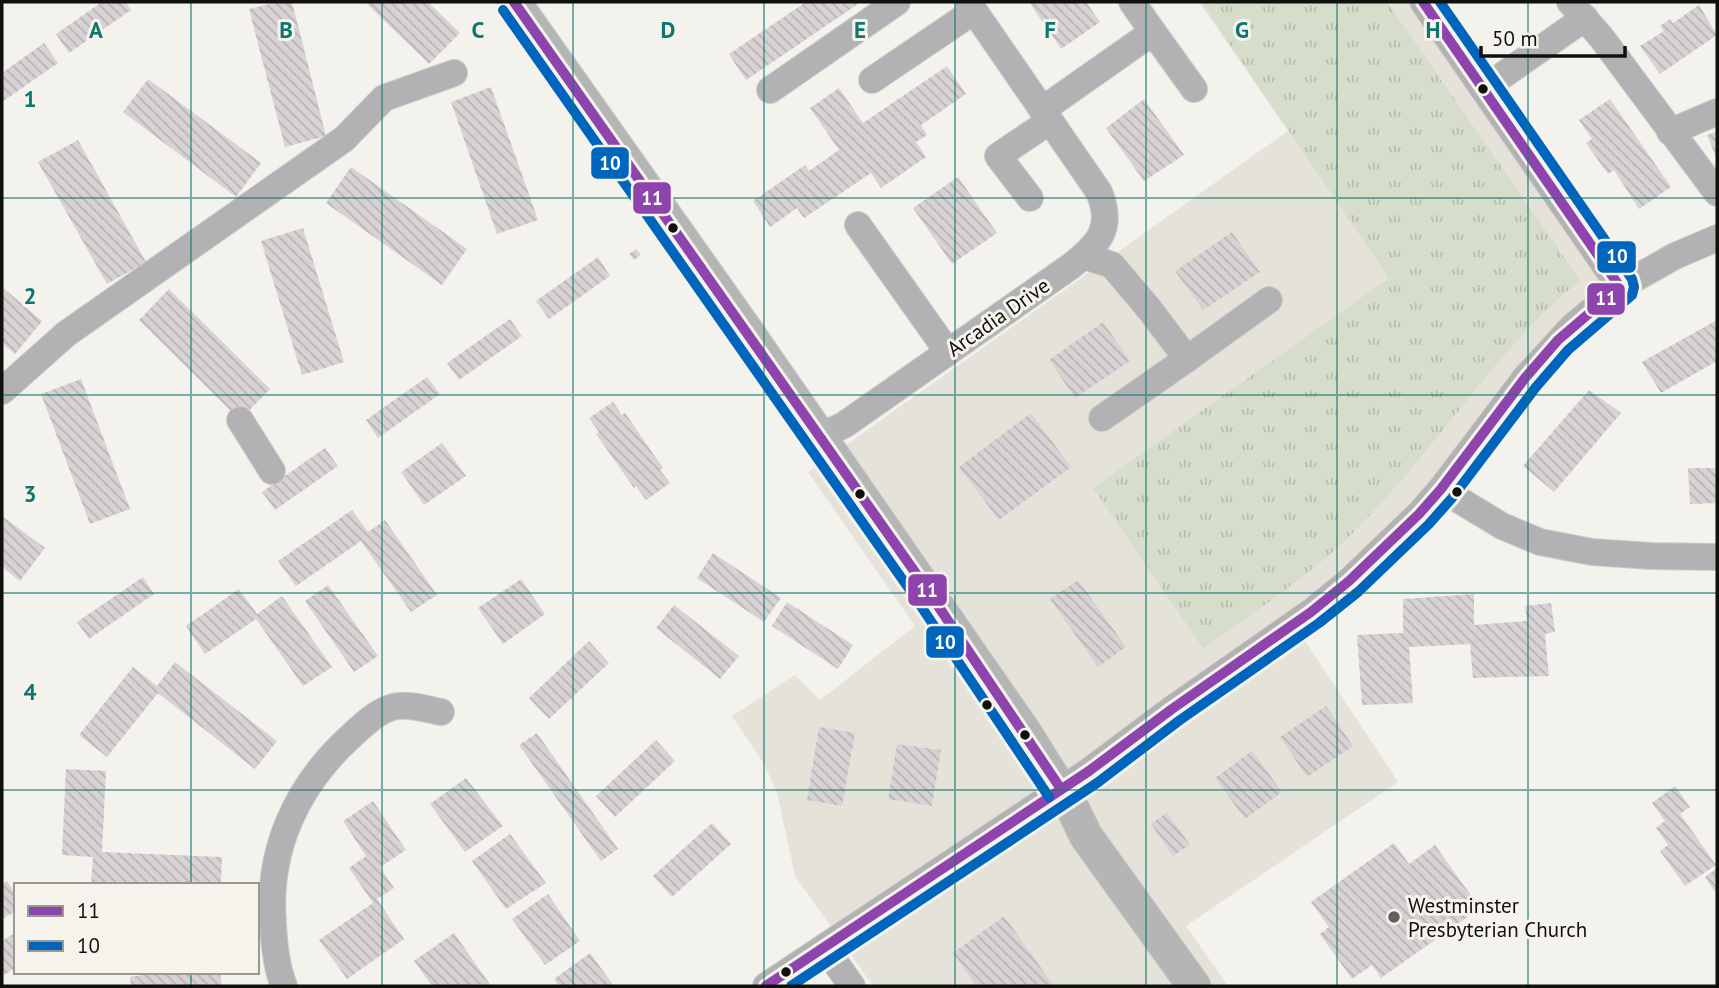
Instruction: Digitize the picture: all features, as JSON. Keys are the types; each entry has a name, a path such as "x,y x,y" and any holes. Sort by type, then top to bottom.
{"main road":[{"path":"514,2 1027,734 1086,836 1194,986"}],"street":[{"path":"770,90 897,2"},
{"path":"1132,2 1194,89"},
{"path":"1423,2 1620,287"},
{"name":"Arcadia Drive","path":"820,436 844,425 1084,256 1105,229 1106,218 1099,192 971,7"},
{"path":"872,80 971,7"},
{"path":"1483,89 1577,10 1717,192"},
{"path":"1030,198 999,156 1153,32"},
{"path":"2,391 66,334 344,139 384,97 454,73"},
{"path":"1670,132 1717,112"},
{"path":"858,225 948,352"},
{"path":"766,986 1061,789 1311,612 1396,538 1441,489 1525,378 1558,340 1620,287 1675,256 1717,238"},
{"path":"1084,256 1112,265 1187,359"},
{"path":"1102,418 1269,300"},
{"path":"240,419 272,471"},
{"path":"1441,489 1502,526 1540,542 1592,552 1717,557"},
{"path":"284,986 276,955 271,898 281,837 300,797 324,763 381,713 394,706 411,706 441,712"},
{"path":"825,948 852,986"}],"shaded area":[{"path":"1199,2 1441,2 1642,289 1581,338 1547,370 1430,525 1302,636 1398,782 1186,926 1228,986 873,986 795,876 777,792 764,764 732,716 795,675 820,700 915,626 808,472 1288,131"}],"green space":[{"path":"1201,2 1387,2 1580,280 1501,358 1408,473 1349,537 1297,581 1203,648 1093,488 1389,278"}],"building":[{"path":"102,2 126,2 131,10 69,53 56,34"},
{"path":"278,2 292,2 326,136 285,147 249,9"},
{"path":"365,2 428,2 460,33 429,64"},
{"path":"806,2 861,2 746,80 729,54"},
{"path":"1029,2 1086,2 1100,22 1061,49"},
{"path":"1699,5 1717,35 1660,74 1640,46 1664,31 1660,26 1670,19 1673,23"},
{"path":"44,43 58,63 2,102 2,73"},
{"path":"947,66 966,94 921,125 927,135 916,142 926,157 881,188 871,173 804,218 797,208 770,227 753,201 805,165 809,171 839,150 810,108 839,88 863,123"},
{"path":"148,79 261,163 236,197 123,112"},
{"path":"491,87 538,220 497,234 451,102"},
{"path":"1144,99 1184,155 1144,181 1106,128"},
{"path":"1610,99 1671,187 1639,209 1614,170 1608,174 1586,143 1592,139 1579,120"},
{"path":"1717,131 1717,160 1707,135"},
{"path":"78,140 146,262 107,284 38,162"},
{"path":"351,167 467,249 442,285 326,203"},
{"path":"958,177 997,233 952,264 913,208"},
{"path":"303,228 344,362 302,375 261,241"},
{"path":"1232,232 1260,272 1203,310 1175,271"},
{"path":"636,249 641,255 634,260 629,254"},
{"path":"598,257 610,276 549,319 536,301"},
{"path":"2,287 42,321 15,354 2,343"},
{"path":"169,289 270,389 240,420 139,320"},
{"path":"510,319 522,336 459,380 447,363"},
{"path":"1717,320 1717,361 1661,393 1642,362"},
{"path":"1103,322 1130,361 1075,398 1049,360"},
{"path":"427,377 440,394 378,438 366,420"},
{"path":"81,379 130,509 90,524 41,394"},
{"path":"1589,390 1621,413 1554,492 1523,466"},
{"path":"613,402 622,415 625,413 663,468 660,470 670,483 646,500 636,486 634,488 596,434 599,432 589,418"},
{"path":"1031,413 1071,467 999,520 959,467"},
{"path":"442,443 466,476 424,505 401,472"},
{"path":"325,448 338,466 275,510 262,492"},
{"path":"1688,468 1717,468 1717,503 1690,504"},
{"path":"352,510 368,532 385,520 437,595 411,612 361,541 296,586 278,561"},
{"path":"2,516 45,548 20,581 2,567"},
{"path":"713,553 781,598 764,622 697,578"},
{"path":"143,577 154,594 89,639 77,622"},
{"path":"521,579 545,614 503,644 478,608"},
{"path":"1078,580 1126,647 1098,667 1050,599"},
{"path":"328,585 378,656 354,672 305,601"},
{"path":"239,589 257,614 282,596 332,667 303,686 256,619 205,654 186,626"},
{"path":"1474,594 1474,625 1527,621 1525,606 1551,603 1555,632 1545,634 1549,676 1473,678 1470,644 1409,647 1413,703 1362,705 1357,635 1403,633 1403,599"},
{"path":"787,602 853,645 838,669 772,626"},
{"path":"674,605 739,656 720,679 656,628"},
{"path":"589,641 609,663 549,719 529,698"},
{"path":"175,662 277,741 255,769 158,693 107,757 79,735 133,667 157,686"},
{"path":"1326,706 1353,746 1307,777 1280,737"},
{"path":"819,727 855,733 842,806 807,800"},
{"path":"537,733 618,849 601,861 519,745"},
{"path":"656,740 675,761 615,817 596,796"},
{"path":"897,744 941,750 932,806 888,799"},
{"path":"1252,751 1282,792 1245,819 1215,778"},
{"path":"66,769 106,771 102,852 222,857 221,883 91,883 93,857 62,855"},
{"path":"466,778 503,826 465,852 430,804"},
{"path":"1675,786 1690,807 1680,814 1716,865 1685,886 1660,851 1668,845 1656,828 1665,821 1652,803"},
{"path":"373,801 406,850 380,867 394,888 377,899 404,939 347,979 319,940 373,903 349,868 366,856 343,821"},
{"path":"1167,812 1190,845 1173,856 1151,824"},
{"path":"712,823 731,844 672,897 653,876"},
{"path":"510,834 546,883 506,909 472,861"},
{"name":"Westminster Presbyterian Church","path":"1394,843 1409,864 1435,845 1480,908 1381,978 1372,965 1352,979 1320,934 1329,927 1311,902"},
{"path":"1717,868 1717,895 1705,877"},
{"path":"7,881 14,892 14,912 2,919 2,884"},
{"path":"548,894 580,941 545,965 512,919"},
{"path":"1004,916 1054,986 976,986 953,953"},
{"path":"14,933 14,969 2,976 2,941"},
{"path":"454,933 491,986 432,986 414,961"},
{"path":"590,953 614,986 559,986 554,979"},
{"path":"149,974 220,974 222,985 131,986 130,977"}],"transit line":[{"name":"11","path":"514,2 924,585 1061,789"},
{"name":"11","path":"766,986 1089,771 1311,612 1349,581 1419,514 1441,489 1525,378 1558,340 1620,287 1423,2"},
{"name":"10","path":"791,986 1097,783 1358,592 1429,524 1452,498 1536,387 1568,350 1632,295 1632,279 1440,2"},
{"name":"10","path":"503,10 912,593 1049,797"}],"place":[{"name":"Westminster Presbyterian Church","path":"1394,917"}]}
